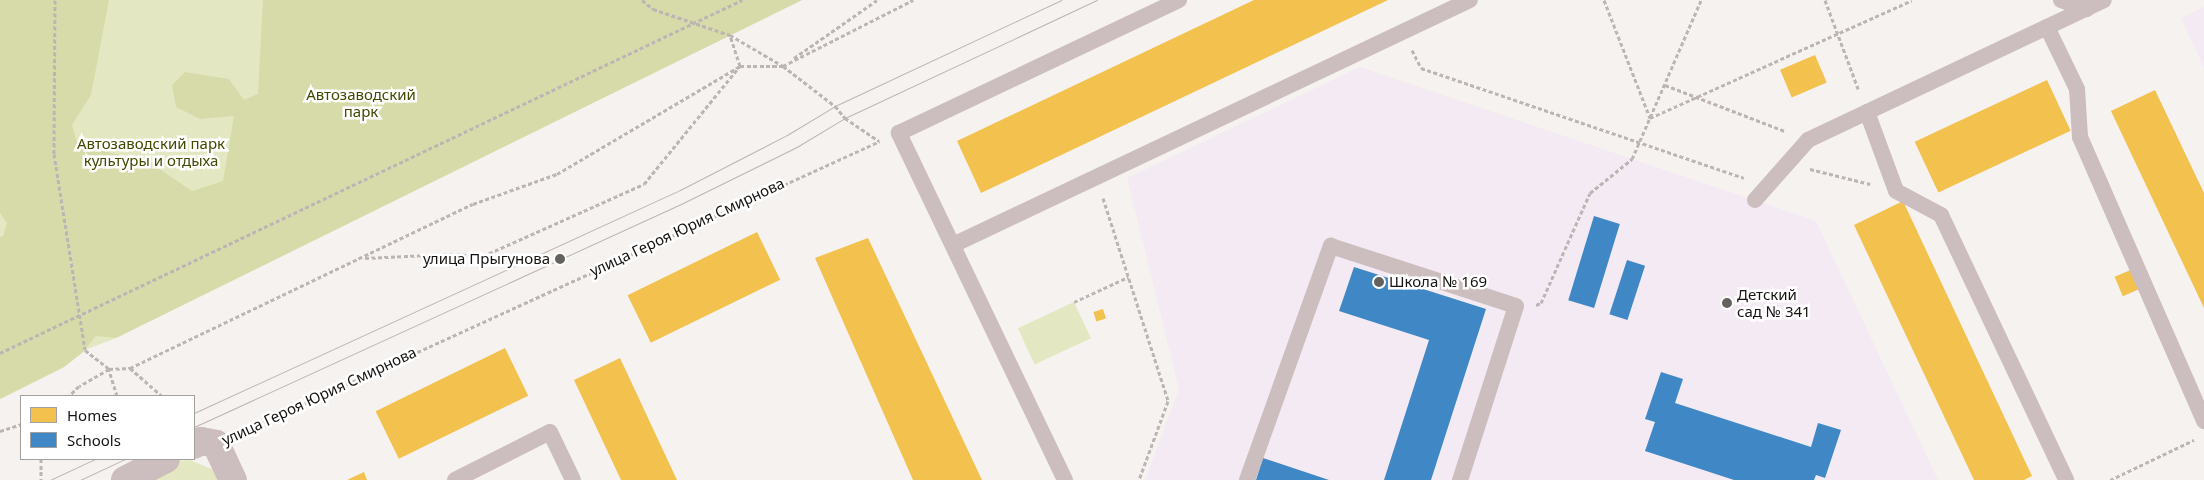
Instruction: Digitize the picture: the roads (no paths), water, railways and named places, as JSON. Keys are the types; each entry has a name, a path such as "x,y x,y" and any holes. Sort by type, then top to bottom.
{"street":[{"path":"205,445 233,480"},
{"path":"125,480 164,460"}],"lane":[{"path":"1065,480 899,133 1179,0"},
{"path":"953,245 1470,0"},
{"path":"2062,0 2086,9"},
{"path":"1755,200 1808,140 2104,0"},
{"path":"2047,27 2077,89 2080,137 2204,421"},
{"path":"1867,112 1896,191 1941,215 2066,480"},
{"path":"1247,480 1331,246 1516,306 1460,480"},
{"path":"455,480 550,432 573,480"}],"tram line":[{"path":"195,413 680,190 787,135 835,106 1061,0"},
{"path":"195,427 683,203 795,148 845,118 1097,0"},
{"path":"50,480 93,460"},
{"path":"80,480 123,460"}],"place":[{"name":"улица Прыгунова","path":"560,259"},
{"name":"Школа № 169","path":"1379,282"},
{"name":"Детский сад № 341","path":"1727,303"}],"park label":[{"name":"Автозаводский парк","path":"361,102"},
{"name":"Автозаводский парк культуры и отдыха","path":"151,152"}]}
